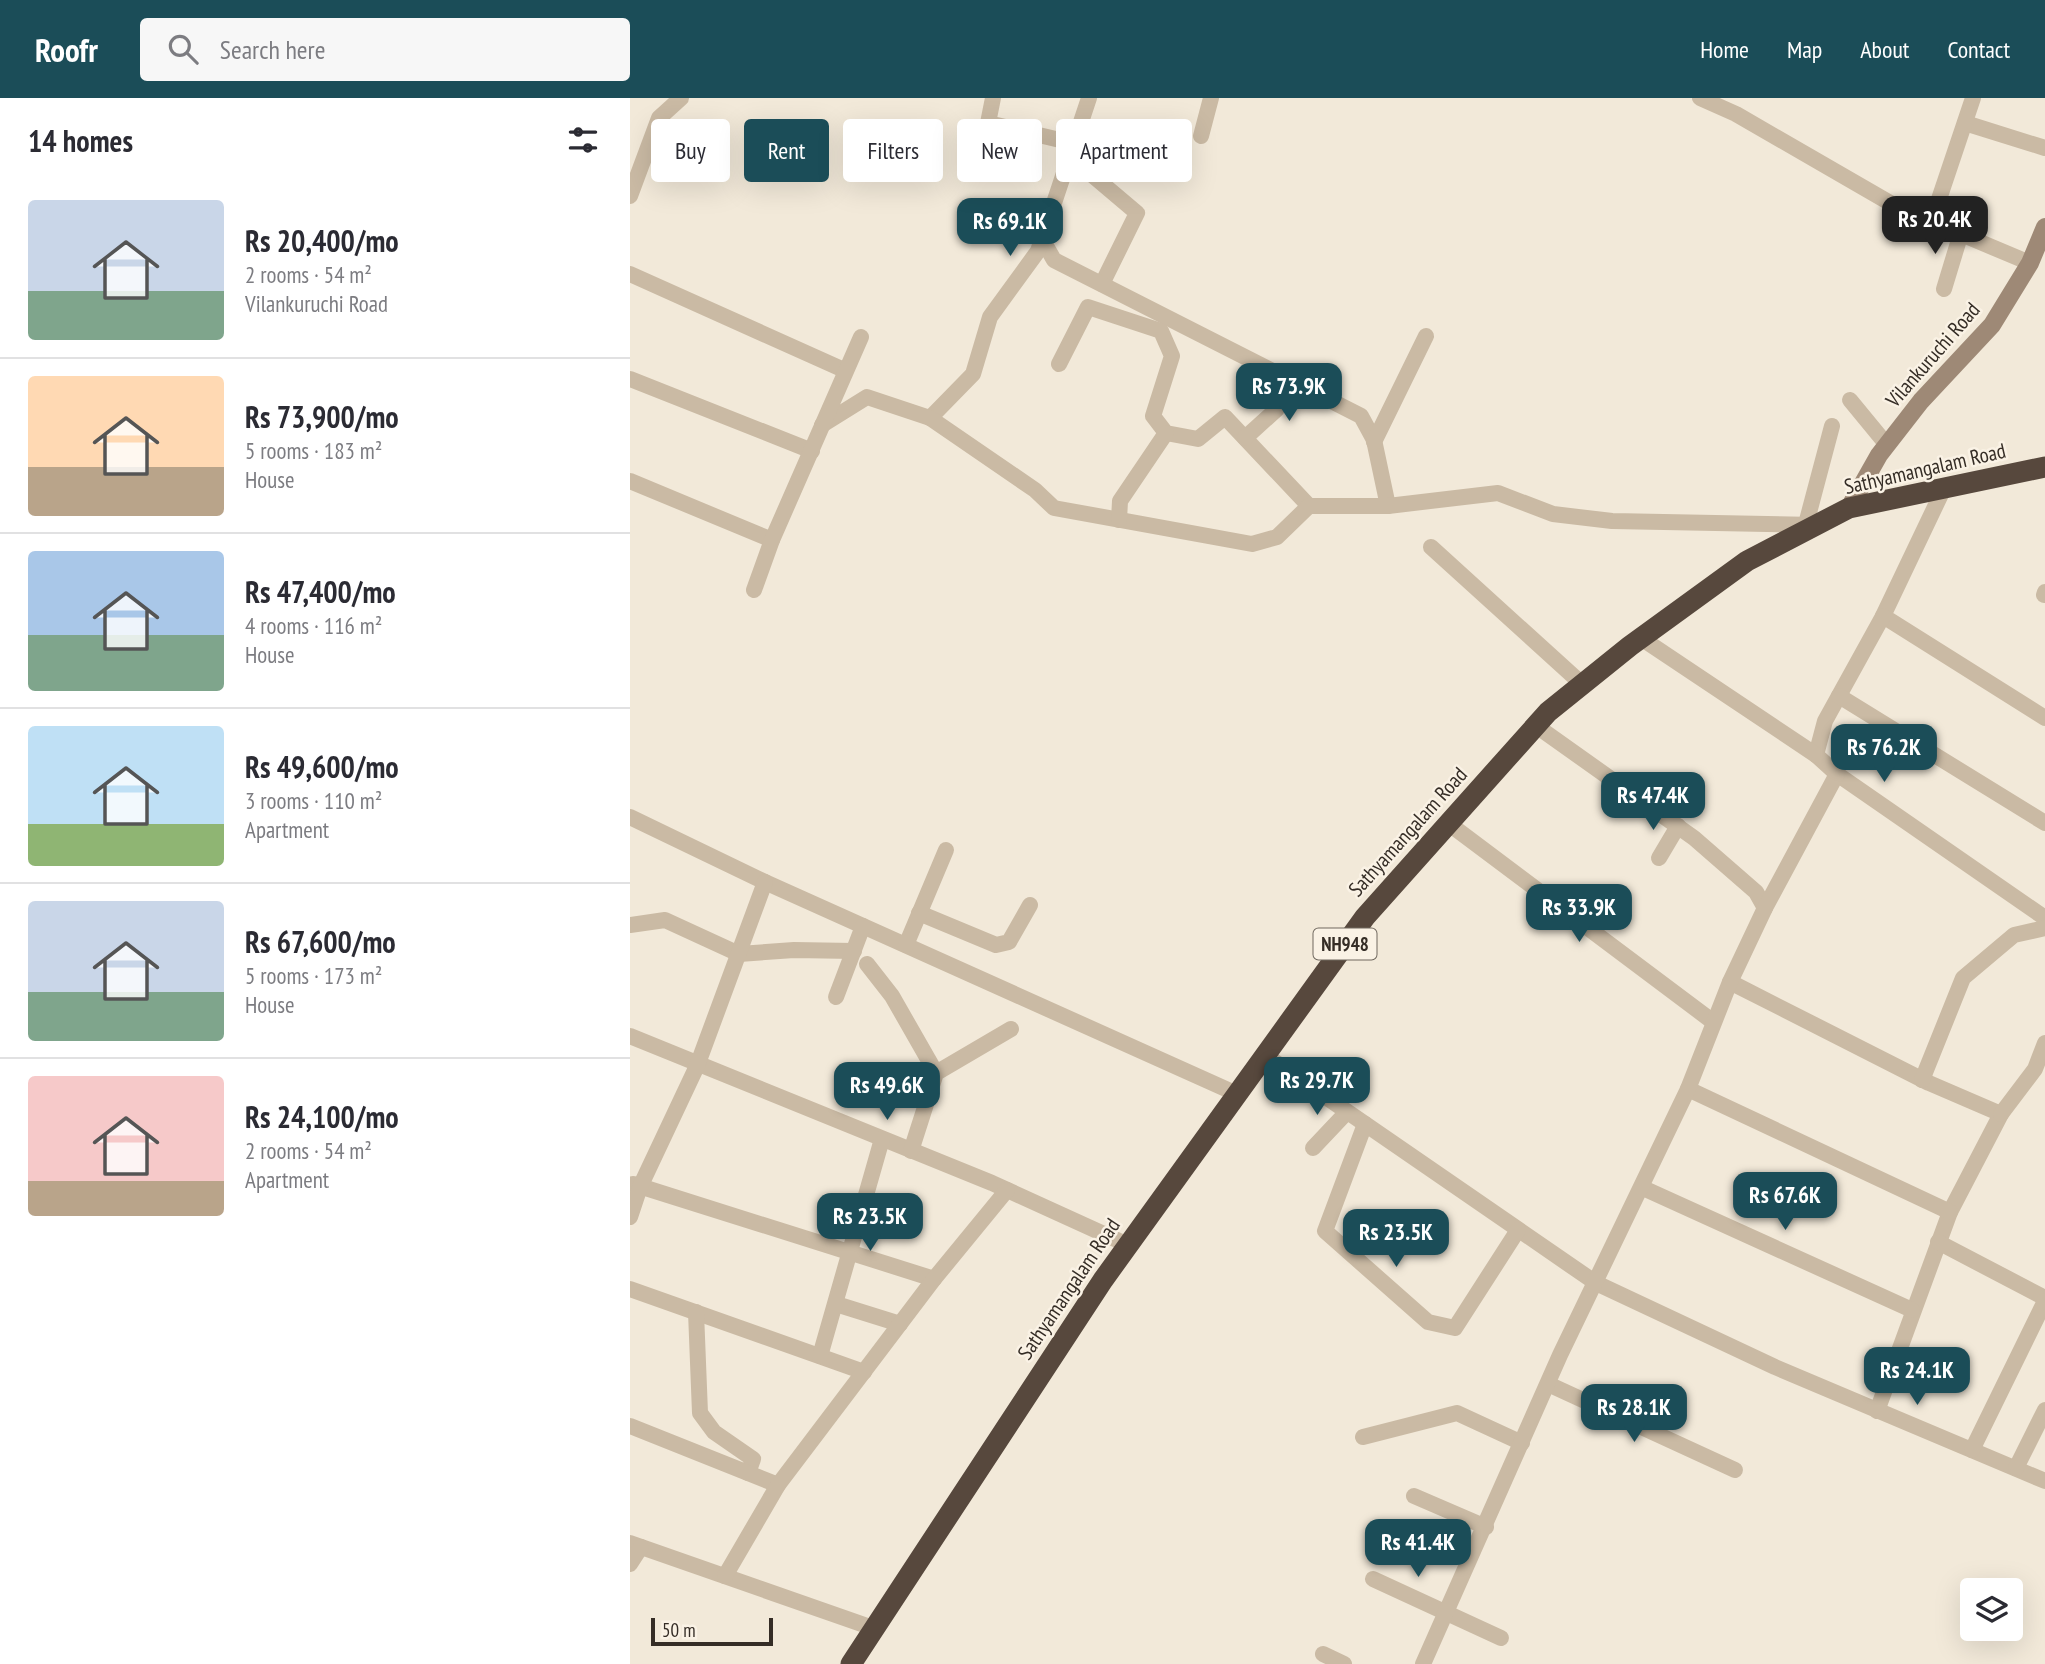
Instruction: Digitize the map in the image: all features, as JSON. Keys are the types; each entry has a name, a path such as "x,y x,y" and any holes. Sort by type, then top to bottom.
{"highway":[{"name":"Sathyamangalam Road","path":"853,1663 873,1628 1128,1245 1365,917 1535,726 1640,638 1747,561 1811,525 1849,508 2045,467"}],"street":[{"path":"630,196 659,118 681,98"},
{"path":"993,98 988,123 1056,141"},
{"path":"1082,119 1089,98"},
{"path":"1201,136 1211,98"},
{"path":"1700,98 1736,114 1897,207 2030,263"},
{"path":"1932,220 1973,98"},
{"path":"1965,123 2045,148"},
{"path":"929,418 973,374 990,317 1038,251 1061,182"},
{"path":"1100,182 1137,213 1102,284"},
{"name":"Vilankuruchi Road","path":"1849,508 1887,445 1921,401 1992,325 2030,263 2045,227"},
{"path":"1944,289 1961,233"},
{"path":"1042,239 1054,260 1361,416 1374,442 1388,506"},
{"path":"630,274 844,370"},
{"path":"1059,364 1088,307 1161,331 1172,356 1153,416 1167,433 1198,439 1224,417 1309,506"},
{"path":"1374,442 1426,336"},
{"path":"754,590 772,540 812,451 844,370 861,337"},
{"path":"1245,438 1277,409 1290,378"},
{"path":"630,379 812,451"},
{"path":"822,425 867,397 929,418 1035,490 1054,508 1252,544 1277,537 1309,506 1388,506 1498,493 1553,514 1612,520 1811,525 1832,426"},
{"path":"1850,400 1887,445"},
{"path":"1119,520 1120,501 1167,433"},
{"path":"630,481 772,540"},
{"path":"1816,755 1825,721 1883,616 1944,488"},
{"path":"1431,547 1582,684"},
{"path":"1883,616 2045,718"},
{"path":"1640,638 1816,755 1837,774 2045,918"},
{"path":"1839,696 2045,823"},
{"path":"1535,726 1678,826 1733,870 1756,892 1765,908"},
{"path":"1423,1664 1548,1384 1688,1089 1712,1021 1730,982 1765,908 1837,774"},
{"path":"630,817 765,882 1237,1094"},
{"path":"1448,823 1712,1021"},
{"path":"1659,858 1678,826"},
{"path":"906,945 946,850"},
{"path":"632,1210 635,1185 697,1066 765,882"},
{"path":"919,913 996,945 1009,942 1030,905"},
{"path":"630,925 665,920 739,954 794,950 854,951"},
{"path":"836,997 863,926"},
{"path":"1922,1080 1963,978 2014,934 2045,928"},
{"path":"867,964 892,996 936,1073"},
{"path":"1730,982 1922,1080 2001,1114"},
{"path":"911,1151 936,1073 1011,1029"},
{"path":"630,1037 1007,1190 1128,1245"},
{"path":"1877,1410 1950,1212 2001,1114 2035,1069 2045,1043"},
{"path":"1265,1055 1596,1283 1877,1410 2045,1481"},
{"path":"1688,1089 1950,1212"},
{"path":"1313,1148 1347,1112"},
{"path":"1365,1125 1325,1231 1428,1322 1455,1328 1518,1230"},
{"path":"820,1356 882,1139"},
{"path":"635,1185 934,1279"},
{"path":"1643,1188 1912,1310"},
{"path":"725,1576 778,1485 934,1279 1007,1190"},
{"path":"1938,1242 2045,1300 1972,1450"},
{"path":"630,1289 864,1372"},
{"path":"836,1304 900,1324"},
{"path":"696,1312 700,1413 713,1432 753,1459 748,1473"},
{"path":"1548,1384 1735,1469"},
{"path":"2016,1468 2045,1410"},
{"path":"1363,1437 1457,1413 1522,1443"},
{"path":"630,1426 778,1485"},
{"path":"1414,1496 1486,1527"},
{"path":"630,1564 636,1545 873,1628"},
{"path":"1373,1579 1500,1638"},
{"path":"1323,1654 1344,1664"}]}
